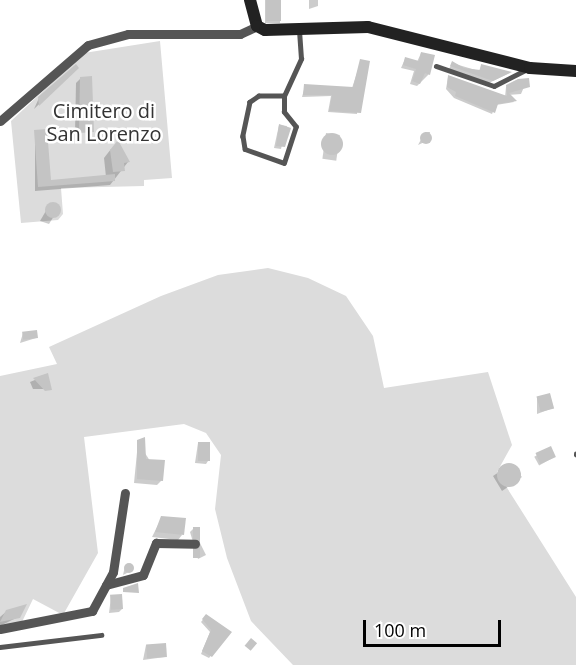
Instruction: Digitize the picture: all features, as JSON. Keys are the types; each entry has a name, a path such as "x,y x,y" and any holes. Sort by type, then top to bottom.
{"main road":[{"path":"250,0 257,26 391,30 530,68 576,71"}],"street":[{"path":"0,121 88,45 128,34 240,34 257,26"},
{"path":"0,629 92,611 113,572 125,493"},
{"path":"105,585 143,574 156,543 195,544"}],"lane":[{"path":"284,96 250,102 243,136 245,149 284,163 296,127 284,112 284,96 301,59 298,29"},
{"path":"436,66 494,86 530,68"},
{"path":"0,647 101,635"}],"green space":[{"name":"Cimitero di San Lorenzo","path":"160,41 172,178 144,180 144,186 61,188 63,214 58,220 21,223 11,121 84,53"},
{"path":"268,268 308,278 346,296 373,336 384,388 488,372 512,445 497,472 576,597 576,665 293,665 251,621 227,558 215,509 221,455 206,433 184,424 84,437 98,553 63,615 33,599 21,624 0,627 0,376 57,364 49,347 161,296 218,275"}],"building":[{"path":"266,0 281,0 281,21 266,21"},
{"path":"421,52 435,55 430,75 425,73 420,84 412,81 416,69 403,65 405,57 419,61"},
{"path":"360,59 370,61 361,113 329,111 332,95 303,95 304,84 353,87"},
{"path":"452,61 464,68 480,70 481,64 512,72 493,81 450,66"},
{"path":"76,64 79,68 39,106 38,97"},
{"path":"448,75 507,96 506,85 518,79 529,78 530,87 509,93 517,101 498,104 495,113 455,96 456,92 447,87"},
{"path":"92,76 94,132 79,133 80,77"},
{"path":"279,124 291,128 285,147 276,146"},
{"path":"47,129 51,180 115,174 115,181 38,187 34,130"},
{"path":"428,132 432,138 428,144 424,144 420,136"},
{"path":"332,133 340,136 343,144 340,152 332,155 324,152 321,144 324,136"},
{"path":"118,140 130,162 124,163 125,171 113,172 110,150"},
{"path":"53,202 59,204 61,210 59,216 53,218 47,216 45,210 47,204"},
{"path":"37,330 38,338 23,340 22,332"},
{"path":"48,373 52,390 45,391 33,378"},
{"path":"550,393 554,408 541,412 536,397"},
{"path":"145,437 146,459 165,460 163,481 137,479 137,440"},
{"path":"198,442 210,442 210,461 198,461"},
{"path":"551,446 556,457 540,464 535,453"},
{"path":"509,463 517,467 521,475 517,483 509,487 501,483 497,475 501,467"},
{"path":"161,516 186,518 184,535 155,532"},
{"path":"193,527 200,527 200,558 193,558"},
{"path":"129,563 134,568 129,573 124,568"},
{"path":"138,583 139,593 123,592 123,588"},
{"path":"122,594 123,609 111,610 110,595"},
{"path":"27,604 20,618 0,622 6,610"},
{"path":"206,614 232,632 212,657 202,651 211,630 202,619"},
{"path":"251,638 257,643 251,651 245,646"},
{"path":"166,643 167,657 147,658 146,644"}]}
